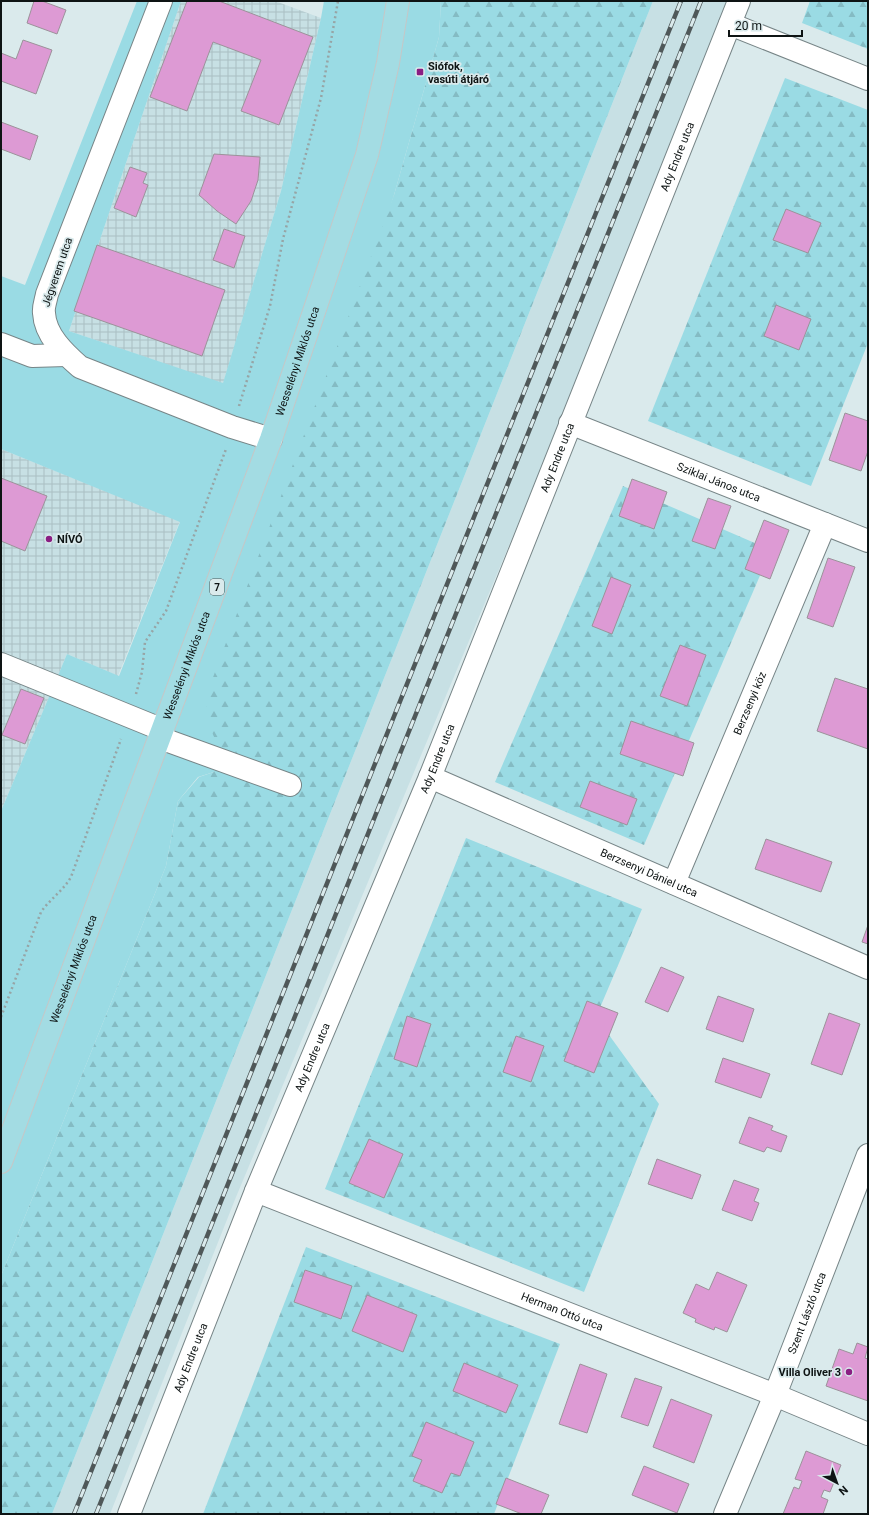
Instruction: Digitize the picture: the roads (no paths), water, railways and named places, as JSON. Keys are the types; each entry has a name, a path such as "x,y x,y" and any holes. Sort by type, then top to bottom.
{"main road":[{"name":"Wesselényi Miklós utca","path":"1,1162 271,439 367,155 388,63 398,1"}],"street":[{"name":"Jégverem utca","path":"161,1 47,294 43,311 45,324 66,355 80,367 232,427 271,439"},
{"name":"Ady Endre utca","path":"129,1514 256,1192 430,777 739,1"},
{"path":"730,24 868,79"},
{"path":"1,344 32,356 66,355"},
{"name":"Sziklai János utca","path":"570,423 868,541"},
{"name":"Berzsenyi köz","path":"674,883 825,524"},
{"path":"1,664 129,717 161,734 290,784"},
{"name":"Berzsenyi Dániel utca","path":"430,777 868,968"},
{"name":"Szent László utca","path":"725,1514 775,1395 868,1155"},
{"name":"Herman Ottó utca","path":"256,1192 775,1395 868,1434"}],"railway":[{"path":"74,1514 681,1"},
{"path":"96,1514 701,1"}],"place":[{"name":"Siófok, vasúti átjáró","path":"420,72"},
{"name":"NÍVÓ","path":"49,539"},
{"name":"Villa Oliver 3","path":"849,1372"}]}
